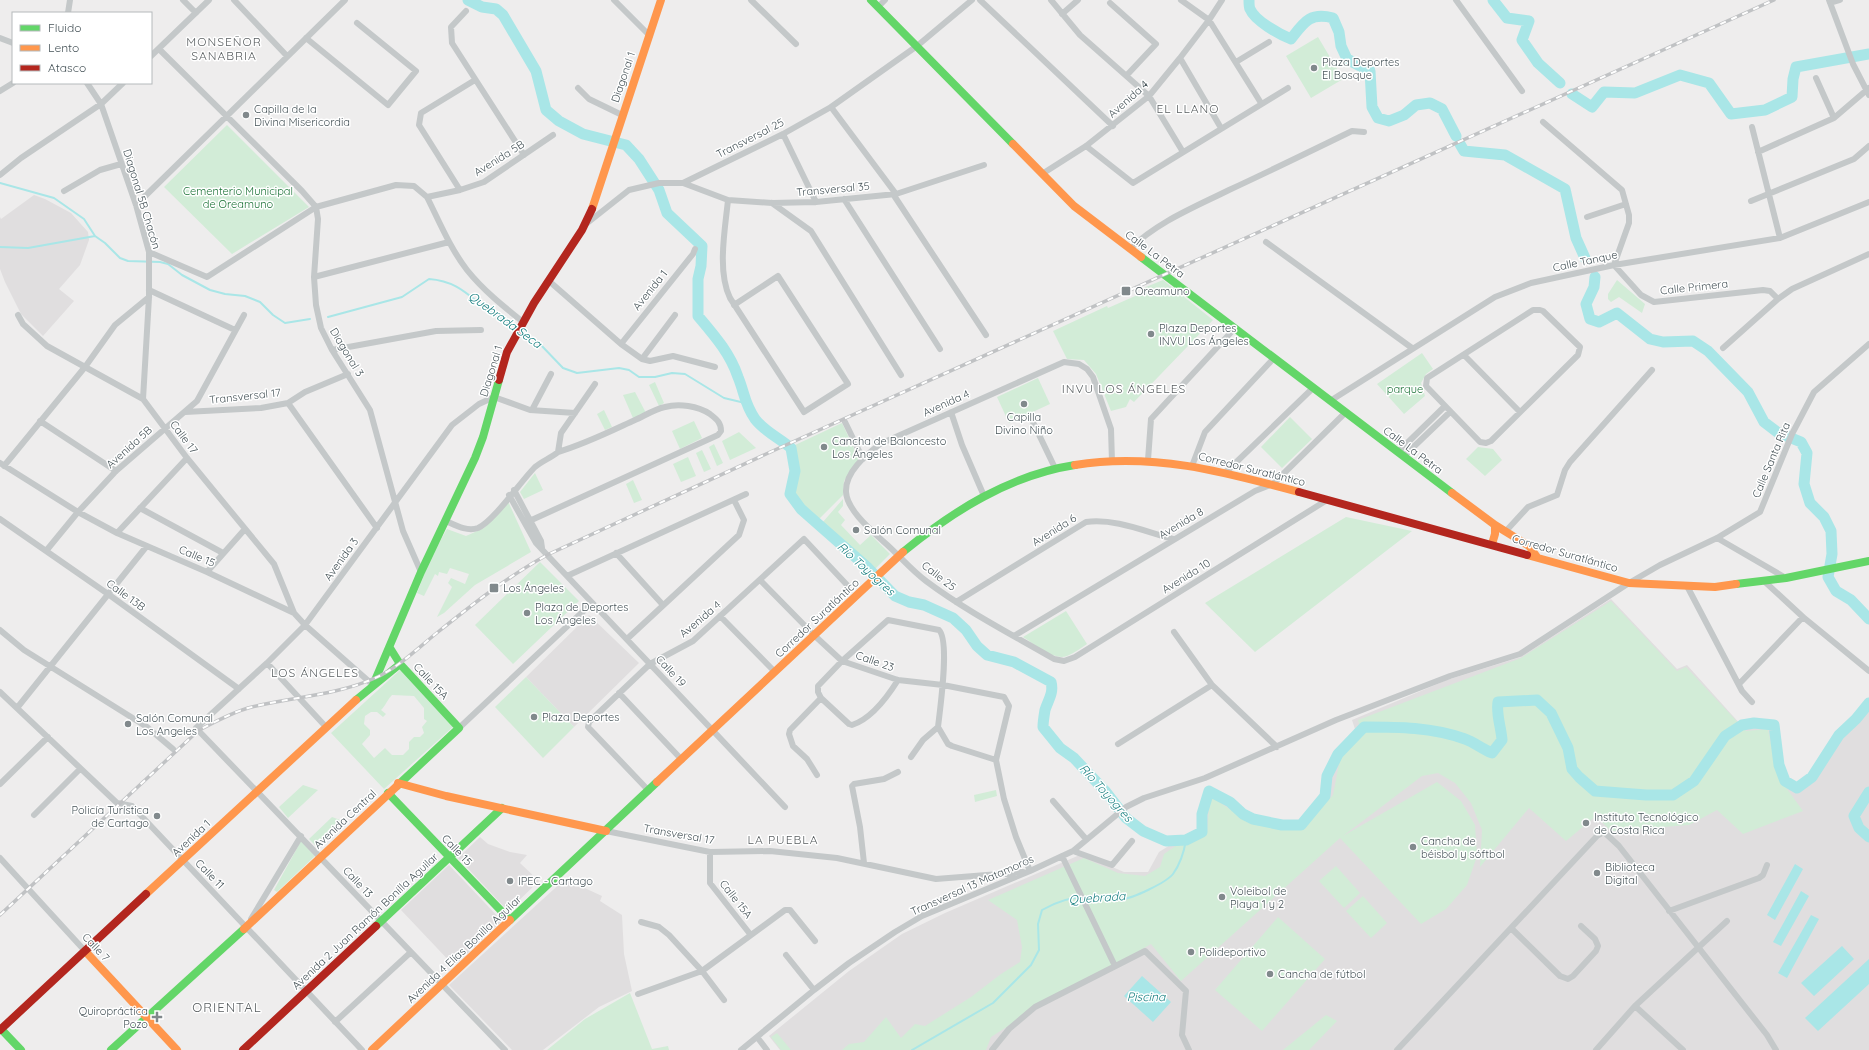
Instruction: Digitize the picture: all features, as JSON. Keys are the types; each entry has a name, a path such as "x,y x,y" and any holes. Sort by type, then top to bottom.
{"main road":[{"name":"Diagonal 1","path":"373,685 421,572 475,458 502,366 514,337 585,225 595,203 615,136 650,36 660,0"},
{"name":"Calle La Petra","path":"871,0 1074,206 1345,413 1495,525 1529,546 1537,557"},
{"name":"Corredor Suratlántico","path":"606,831 899,556 934,527 984,496 1026,477 1055,468 1086,463 1148,460 1226,472 1630,583 1715,587 1786,578 1869,561"},
{"path":"1492,544 1495,534 1495,525"},
{"name":"Calle 15A","path":"390,648 400,664 459,728"},
{"name":"Avenida 1","path":"0,1029 326,727 373,685 400,664"},
{"name":"Avenida Central","path":"111,1050 246,927 398,783 459,728"},
{"name":"Transversal 17","path":"398,783 606,831"},
{"name":"Calle 15","path":"388,793 510,920"},
{"name":"Avenida 2 Juan Ramón Bonilla Aguilar","path":"243,1050 502,808"},
{"path":"584,851 593,828"},
{"name":"Avenida 4 Elías Bonilla Aguilar","path":"372,1050 606,831"},
{"name":"Calle 7","path":"84,951 177,1050"},
{"path":"0,1029 22,1050"}],"street":[{"path":"68,12 70,0"},
{"path":"183,0 196,13"},
{"path":"152,55 209,0"},
{"path":"234,0 287,56"},
{"path":"136,205 345,0"},
{"path":"614,0 650,36"},
{"path":"751,0 796,44"},
{"path":"878,7 885,0"},
{"name":"Transversal 25","path":"585,225 629,190 658,183 683,183 783,134 831,107 917,46 972,0"},
{"path":"980,0 1113,126"},
{"path":"1051,0 1080,35 1149,96 1183,152"},
{"path":"1062,14 1078,0"},
{"path":"1181,0 1209,20 1261,103"},
{"name":"Avenida 4","path":"1042,174 1086,146 1149,96 1209,20 1222,0"},
{"path":"1456,0 1522,91"},
{"path":"1758,152 1834,118 1868,91 1853,64 1829,2 1840,0"},
{"path":"1110,3 1156,44 1127,75"},
{"path":"466,10 451,27 452,43 524,155"},
{"path":"306,38 388,105 416,71 357,23"},
{"path":"0,38 12,43"},
{"path":"1236,62 1270,42"},
{"path":"159,49 302,191 316,207"},
{"path":"1180,58 1221,128"},
{"path":"1816,78 1834,118"},
{"path":"460,190 419,125 421,113 475,80"},
{"path":"0,92 12,84"},
{"name":"Diagonal 5B Chacón","path":"88,84 101,104 136,205 149,252 149,297 143,399"},
{"path":"0,175 21,158 101,104 122,84"},
{"path":"578,88 590,98 622,115"},
{"path":"1086,146 1133,183 1261,103 1288,88"},
{"path":"831,107 894,194 986,335"},
{"path":"1543,122 1622,190 1629,223 1614,265"},
{"path":"1752,127 1780,238"},
{"path":"1130,249 1138,241 1159,226 1204,203 1352,131 1364,132"},
{"path":"783,134 816,202"},
{"name":"Avenida 5B","path":"427,197 460,190 484,182 553,135"},
{"path":"1751,202 1854,159 1869,146"},
{"path":"64,190 100,170 121,164"},
{"name":"Transversal 35","path":"683,183 728,200 772,203 816,202 894,194 984,165"},
{"path":"149,252 207,277 316,207 396,185 414,186 427,197 449,242 466,268 488,293 522,324"},
{"path":"844,199 940,349"},
{"path":"728,200 724,238 724,280 725,288 734,305 804,412 848,384 778,276 734,305"},
{"name":"Calle Tanque","path":"1330,401 1495,297 1531,283 1614,265 1780,238 1869,202"},
{"path":"772,203 811,231 901,375"},
{"path":"1587,217 1626,204"},
{"name":"Diagonal 3","path":"316,207 318,219 314,277 316,305 321,328 332,350 366,402 371,414 395,502"},
{"path":"314,277 449,242"},
{"path":"1266,242 1412,348"},
{"name":"Avenida 1","path":"621,344 688,260 694,249"},
{"path":"1723,348 1778,299 1802,284 1869,254"},
{"name":"Calle Primera","path":"1614,265 1641,295 1654,302 1763,290 1770,291 1778,299"},
{"path":"549,281 621,344 642,359 650,361 673,356 715,367"},
{"path":"149,290 235,330"},
{"path":"2,464 85,367 115,325 149,297"},
{"path":"1533,310 1540,310 1580,347 1580,351 1578,355 1520,412 1491,440 1486,443 1480,442 1426,386 1425,382 1427,378 1533,310"},
{"name":"Calle 17","path":"18,315 23,324 46,346 143,399 186,458 274,564 294,613"},
{"name":"Avenida 5B","path":"46,551 78,512 116,470 197,401 244,315"},
{"path":"642,359 675,315"},
{"path":"1148,460 1151,419 1235,328"},
{"path":"332,350 436,331 480,330"},
{"name":"Calle Santa Rita","path":"1276,747 1336,720 1450,676 1520,654 1660,565 1717,538 1760,512 1792,434 1814,392 1869,344"},
{"path":"1464,355 1520,412"},
{"path":"1192,466 1205,432 1274,358"},
{"name":"Avenida 4","path":"848,479 863,459 880,444 1064,362 1079,364 1087,369 1093,377 1111,429 1112,462"},
{"path":"1506,531 1528,507 1558,495 1565,470 1570,462 1652,370"},
{"name":"Transversal 17","path":"185,412 261,408 288,403 305,392 348,374"},
{"path":"532,410 551,374"},
{"path":"558,452 561,434 595,384"},
{"path":"1226,472 1313,388"},
{"path":"494,397 521,408 575,413"},
{"name":"Avenida 3","path":"196,728 239,690 305,625 452,426 479,404 494,397"},
{"path":"288,403 377,528"},
{"path":"446,521 460,527 471,529 478,528 490,519 535,468 558,452 578,446 666,406 686,405 703,411 719,422 721,431 718,435 527,522"},
{"path":"1401,454 1445,406"},
{"path":"951,412 962,445 984,496"},
{"path":"1401,454 1450,412"},
{"name":"Avenida 8","path":"1014,636 1173,539 1255,491 1273,484 1345,413"},
{"path":"1030,416 1055,468"},
{"path":"40,421 116,470"},
{"path":"845,422 863,459"},
{"path":"117,533 186,458"},
{"name":"Calle 15","path":"2,464 78,512 117,533 146,547 207,572 294,613 305,625 373,685"},
{"name":"Calle 25","path":"848,479 846,490 848,502 864,522 924,580 956,602 1054,659"},
{"name":"Calle 19","path":"512,493 527,522 541,541 542,548 785,807"},
{"path":"567,576 746,494"},
{"path":"627,639 739,535 744,520 734,500"},
{"name":"Avenida 10","path":"1054,659 1064,661 1075,657 1327,500"},
{"path":"395,502 403,530 421,572"},
{"path":"140,508 223,553"},
{"name":"Calle 13B","path":"0,519 108,594 239,690"},
{"name":"Avenida 6","path":"956,602 1086,522 1094,521 1118,524 1173,539"},
{"path":"207,572 245,528"},
{"path":"1717,538 1786,578"},
{"name":"Avenida 4","path":"649,791 588,727 587,724 650,664 693,641 804,539 848,586"},
{"path":"17,708 146,547"},
{"path":"616,554 663,605"},
{"name":"Calle 23","path":"760,580 842,661 898,680 943,685 1004,697 1009,706 996,760"},
{"path":"1764,581 1803,617 1869,671"},
{"path":"1687,586 1742,690 1752,702"},
{"path":"279,606 288,598"},
{"name":"Avenida Central","path":"459,728 592,603"},
{"path":"720,616 775,672"},
{"path":"1740,684 1803,617"},
{"path":"898,680 887,698 855,724 849,724 821,698 818,692 818,686 842,661 888,620 939,630 943,633 943,685 938,727 946,740 952,746 996,760 1004,800 1016,838 1030,871"},
{"path":"0,630 24,650 134,718 173,749"},
{"path":"1174,632 1212,685 1276,747"},
{"path":"267,663 326,727"},
{"path":"1118,744 1212,685"},
{"name":"Calle 11","path":"0,692 116,803 132,806 362,1050"},
{"path":"619,693 682,760"},
{"path":"817,775 807,759 794,746 789,738 790,730 821,698"},
{"path":"910,757 923,740 938,727"},
{"name":"Calle 13","path":"196,728 258,790 380,921 505,1050"},
{"path":"0,784 48,737"},
{"name":"Transversal 13 Matamoros","path":"741,1050 814,990 888,936 922,916 1030,871 1073,851 1116,814 1144,798 1205,778 1276,747"},
{"path":"34,816 80,769"},
{"path":"864,863 860,827 852,786 854,784 884,779 898,772"},
{"path":"1053,801 1086,839"},
{"name":"Transversal 17","path":"606,831 710,852 790,853 864,863 936,879 1030,871"},
{"path":"1397,1050 1597,836 1604,832 1618,846 1767,1035 1776,1050"},
{"path":"246,927 301,836"},
{"path":"1073,851 1112,865 1132,841"},
{"name":"Calle 15A","path":"710,852 710,883 750,934"},
{"path":"1062,856 1115,966"},
{"name":"Calle 7","path":"0,858 84,951"},
{"path":"1668,911 1759,878 1763,875 1767,865"},
{"path":"638,994 702,971 750,934 788,909 815,941"},
{"path":"1596,1050 1635,1006 1727,921"},
{"path":"641,922 659,928 669,935 702,971 724,1000"},
{"path":"1511,928 1560,976 1568,979 1596,951 1598,946 1595,939 1581,926"},
{"path":"992,1050 1009,1029 1035,1007 1144,951 1183,987 1186,996 1182,1035 1189,1050"},
{"path":"335,1022 411,952"},
{"path":"786,955 814,990"},
{"path":"1635,1006 1646,1019 1680,1049"},
{"path":"757,1037 767,1050"}],"shaded area":[{"path":"34,195 45,199 71,213 88,232 89,240 80,265 59,289 74,301 43,336 21,314 0,269 0,217 1,219"},
{"name":"Instituto Tecnológico de Costa Rica","path":"1611,599 1677,669 1687,665 1742,726 1755,723 1773,727 1778,765 1784,781 1796,789 1811,779 1840,735 1869,703 1869,1050 780,1050 769,1036 849,971 902,934 945,913 1082,854 1124,872 1148,872 1159,852 1175,842 1202,833 1203,816 1209,792 1231,802 1255,821 1282,826 1301,825 1325,796 1327,776 1339,754 1357,735 1352,720 1447,680 1521,657"},
{"path":"589,615 639,663 574,727 526,677"},
{"name":"IPEC - Cartago","path":"480,837 488,844 510,852 527,855 520,863 539,881 508,911 458,858"},
{"path":"449,865 502,921 454,966 401,910"},
{"path":"565,879 602,896 600,901 622,915 624,954 632,991 599,1007 543,1050 512,1050 449,985"}],"green space":[{"name":"Plaza Deportes El Bosque","path":"1318,37 1343,79 1311,98 1286,56"},
{"name":"Cementerio Municipal de Oreamuno","path":"227,125 309,207 232,254 164,187"},
{"path":"1163,280 1213,320 1134,402 1130,399 1126,407 1111,411 1096,374 1084,360 1067,359 1053,331 1107,306 1108,308 1142,293 1141,289"},
{"path":"1617,280 1645,304 1642,313 1619,297 1611,302 1608,299 1608,294"},
{"name":"parque","path":"1422,353 1433,369 1426,374 1421,383 1425,396 1404,414 1377,384"},
{"path":"1038,378 1050,404 1009,423 997,397"},
{"path":"655,382 664,403 659,406 649,385"},
{"path":"635,392 646,413 633,418 623,395"},
{"path":"604,410 612,427 605,430 597,414"},
{"path":"1290,417 1312,439 1282,468 1261,447"},
{"path":"694,421 702,438 680,449 672,431"},
{"path":"842,423 859,459 844,481 843,495 819,519 803,505 794,494 799,472 793,446"},
{"path":"739,432 756,448 730,460 722,441"},
{"path":"714,444 723,463 717,466 709,447"},
{"path":"1478,447 1493,449 1502,460 1485,476 1466,459"},
{"path":"702,450 711,469 704,472 696,453"},
{"path":"688,457 696,476 681,482 673,464"},
{"path":"535,473 543,490 524,499 520,492"},
{"path":"633,480 642,500 634,503 626,484"},
{"path":"507,499 531,552 475,585 444,613 437,617 452,587 448,583 451,578 465,584 469,574 450,568 447,574 439,572 438,576 435,574 424,596 417,593 430,559 447,529 466,536 484,528"},
{"path":"843,499 843,506 838,512 845,520 841,525 860,545 871,535 890,554 874,570 822,523"},
{"path":"1346,517 1412,531 1255,652 1205,603"},
{"name":"Plaza de Deportes Los Ángeles","path":"540,562 579,601 513,664 475,625"},
{"path":"1611,601 1677,671 1686,667 1746,731 1768,729 1776,769 1782,782 1803,811 1743,834 1717,810 1689,825 1611,831 1596,816 1566,841 1529,808 1480,867 1482,830 1471,803 1455,783 1438,773 1422,776 1343,836 1437,782 1461,801 1475,825 1477,856 1467,885 1446,909 1421,924 1340,838 1181,981 1151,944 1098,975 1047,1001 991,1037 986,1050 842,1050 849,1044 864,1042 886,1017 901,1038 915,1024 925,1026 971,997 1001,974 1020,962 1022,947 1017,920 988,900 1084,858 1118,873 1145,876 1160,867 1164,854 1177,845 1200,838 1207,832 1210,796 1252,824 1301,829 1333,795 1340,759 1362,734 1358,720 1521,658"},
{"path":"1066,611 1087,644 1075,652 1067,656 1056,656 1044,651 1023,637"},
{"path":"400,670 453,727 384,789 331,733","holes":["392,695 414,696 424,708 424,719 427,721 422,727 424,733 420,737 414,737 409,742 409,749 403,755 392,755 385,748 374,758 362,744 370,735 370,730 364,724 365,716 371,712 377,712 383,717 386,714 381,710"]},
{"name":"Plaza Deportes","path":"526,677 574,727 543,758 495,707"},
{"path":"303,785 318,790 288,818 279,807"},
{"path":"996,790 997,796 975,802 974,795"},
{"path":"332,817 343,821 316,846 309,839"},
{"path":"301,841 315,856 277,892 274,890"},
{"path":"1336,866 1360,893 1344,908 1319,881"},
{"path":"1363,896 1387,923 1371,938 1346,911"},
{"name":"Cancha de fútbol","path":"1278,917 1325,959 1262,1031 1215,990"},
{"path":"630,993 652,1049 668,1046 669,1050 547,1050 585,1019"},
{"path":"1326,1015 1337,1021 1309,1050 1283,1050"},
{"path":"777,1033 791,1050 781,1050 771,1037"}],"water":[{"path":"1795,864 1803,869 1775,920 1767,915"},
{"path":"1801,891 1809,896 1781,946 1773,942"},
{"path":"1811,915 1819,919 1787,978 1778,973"},
{"path":"1842,946 1854,959 1814,996 1801,983"},
{"path":"1869,959 1869,984 1818,1031 1805,1018"},
{"name":"Piscina","path":"1142,976 1171,1002 1153,1022 1124,996"}],"waterway":[{"name":"Río Toyogres","path":"468,0 482,7 496,9 503,15 536,71 546,110 559,121 583,134 626,145 639,159 659,190 667,213 702,246 701,266 698,279 698,316 710,330 731,360 751,413 755,419 767,431 791,448 795,471 790,494 801,509 868,568 895,596 909,602 924,605 953,618 966,630 977,646 987,655 1014,662 1051,682 1051,693 1045,710 1043,727 1060,748 1074,758 1106,792 1126,818 1143,831 1166,841 1186,840 1202,832 1202,814 1209,791 1230,802 1243,814 1253,819 1282,825 1301,825 1325,796 1327,776 1338,754 1364,727 1402,728 1440,732 1468,740 1492,753 1502,740 1498,716 1498,702 1537,700 1551,713 1568,748 1572,769 1595,791 1646,795 1673,795 1694,781 1725,736 1742,725 1754,723 1774,725 1779,765 1785,781 1797,788 1812,777 1839,735 1856,719 1869,703"},
{"path":"1249,0 1250,9 1257,18 1274,30 1291,39 1308,20 1319,16 1333,18 1339,32 1341,46 1347,59 1370,71 1372,107 1378,118 1389,121 1404,115 1416,105 1430,103 1442,109 1456,136"},
{"path":"1493,0 1507,18 1529,21 1522,40 1538,63 1560,83"},
{"path":"1572,94 1592,107 1604,92 1635,93 1680,75 1709,83 1731,114 1765,110 1792,97 1793,79 1796,67 1869,54"},
{"path":"1460,144 1464,151 1505,155 1565,189 1576,238 1585,258"},
{"name":"Quebrada Seca","path":"0,183 54,198 84,219 95,236 105,243 120,258 128,261 160,262 168,264 182,275 210,290 225,294 245,296 260,302 273,315 285,323 310,319"},
{"path":"0,247 28,248 95,236"},
{"path":"1595,277 1594,287 1586,304 1590,319 1599,322 1617,313 1650,339 1663,342 1693,341 1708,351 1748,392 1764,422 1777,432 1801,442 1807,453 1804,484 1810,503 1824,517 1831,531 1832,554 1828,577 1836,591 1851,600 1869,619"},
{"name":"Quebrada Seca","path":"328,317 402,297 429,279 439,280 455,286 468,294 489,311 518,328"},
{"name":"Quebrada Seca","path":"522,331 539,343 563,368 577,373 619,368 629,370 639,377 655,377 672,373 685,374 724,398 745,403"},
{"name":"Río Toyogres","path":"1869,792 1854,816 1859,828 1869,837"},
{"name":"Quebrada","path":"912,1050 993,1003 1031,965 1039,950 1038,924 1042,910 1053,904 1072,898 1095,897 1122,899 1149,890 1173,874 1182,857 1186,840"}],"railway":[{"path":"0,915 199,730 229,715 248,708 328,693 375,678 392,669 491,591 518,572 547,555 777,449 1774,0"}],"traffic: fast":[{"path":"871,0 1013,144"},
{"path":"1141,257 1452,493"},
{"path":"373,685 421,572 475,458 483,437 499,380"},
{"path":"903,552 962,509 983,497 1028,477 1075,465"},
{"path":"1736,584 1786,578 1869,561"},
{"path":"390,648 400,664"},
{"path":"356,700 400,664 459,728 397,786"},
{"path":"388,793 510,920 657,782"},
{"path":"376,926 502,808"},
{"path":"111,1050 244,929"},
{"path":"1,1029 21,1050"}],"traffic: slow":[{"path":"592,209 661,0"},
{"path":"1013,144 1074,206 1141,257"},
{"path":"1075,465 1132,461 1188,466 1216,471 1299,492"},
{"path":"1452,493 1495,525 1495,534 1492,544"},
{"path":"1495,525 1529,546 1537,557"},
{"path":"657,782 903,552"},
{"path":"1527,555 1629,583 1715,587 1736,584"},
{"path":"146,894 356,700"},
{"path":"398,783 446,796 606,831"},
{"path":"244,929 397,786"},
{"path":"372,1050 510,920"},
{"path":"85,951 177,1050"}],"traffic: jam":[{"path":"499,380 507,352 534,303 582,230 592,209"},
{"path":"1299,492 1527,555"},
{"path":"0,1030 146,894"},
{"path":"243,1050 376,926"}],"place":[{"name":"Plaza Deportes El Bosque","path":"1314,68"},
{"name":"Capilla de la Divina Misericordia","path":"246,115"},
{"name":"Oreamuno","path":"1126,291"},
{"name":"Plaza Deportes INVU Los Ángeles","path":"1151,334"},
{"name":"Capilla Divino Niño","path":"1024,404"},
{"name":"Cancha de Baloncesto Los Ángeles","path":"824,447"},
{"name":"Salón Comunal","path":"856,530"},
{"name":"Los Ángeles","path":"494,588"},
{"name":"Plaza de Deportes Los Ángeles","path":"527,613"},
{"name":"Plaza Deportes","path":"534,717"},
{"name":"Salón Comunal Los Angeles","path":"128,724"},
{"name":"Policía Turística de Cartago","path":"157,816"},
{"name":"Instituto Tecnológico de Costa Rica","path":"1586,823"},
{"name":"Cancha de béisbol y sóftbol","path":"1413,847"},
{"name":"Biblioteca Digital","path":"1597,873"},
{"name":"IPEC - Cartago","path":"510,881"},
{"name":"Voleibol de Playa 1 y 2","path":"1222,897"},
{"name":"Polideportivo","path":"1191,952"},
{"name":"Cancha de fútbol","path":"1270,974"},
{"name":"Quiropráctica Pozo","path":"157,1017"}],"district":[{"name":"MONSEÑOR SANABRIA","path":"224,49"},
{"name":"EL LLANO","path":"1188,109"},
{"name":"INVU LOS ÁNGELES","path":"1124,389"},
{"name":"LOS ÁNGELES","path":"315,673"},
{"name":"LA PUEBLA","path":"783,840"},
{"name":"ORIENTAL","path":"227,1007"}]}
